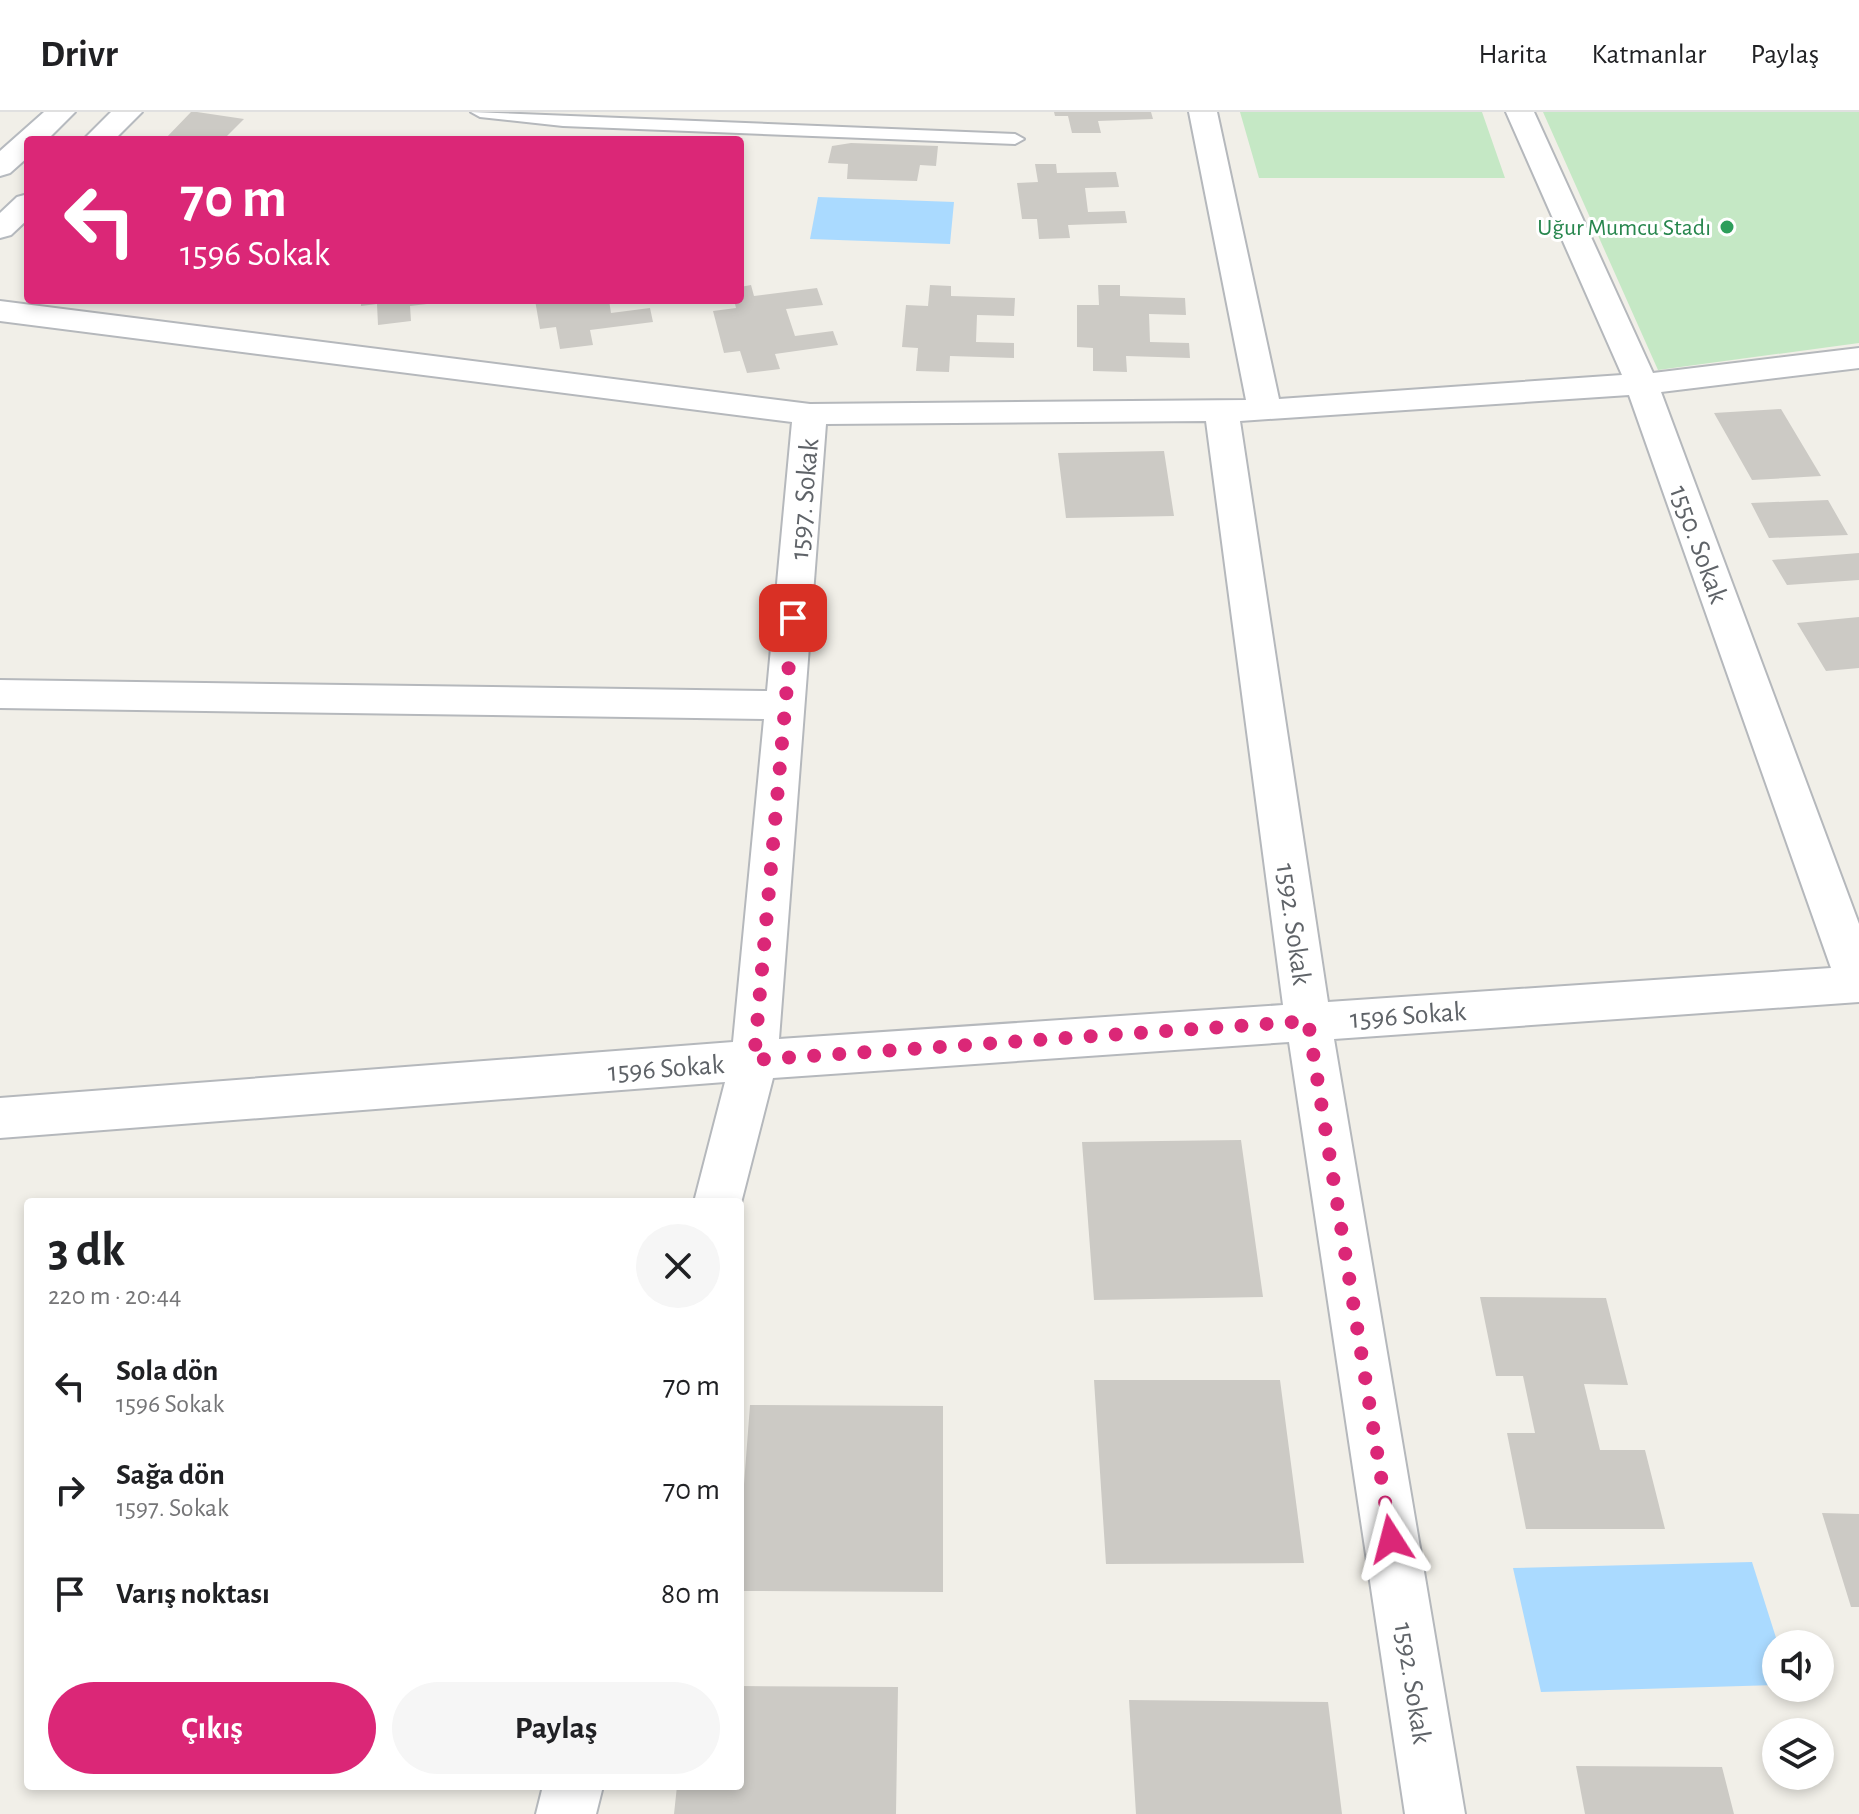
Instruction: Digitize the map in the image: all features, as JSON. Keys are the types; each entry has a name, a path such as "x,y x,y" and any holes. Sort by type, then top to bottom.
{"street":[{"path":"35,136 61,112"},
{"path":"101,136 128,112"},
{"name":"1592. Sokak","path":"1203,112 1244,411 1308,1021 1435,1814"},
{"name":"1550. Sokak","path":"1520,112 1642,384 1859,984"},
{"path":"0,167 24,145"},
{"path":"0,229 24,207"},
{"path":"0,311 810,414 1244,411 1642,384 1859,358"},
{"name":"1597. Sokak","path":"719,1198 754,1060 810,414"},
{"path":"0,694 787,705"},
{"name":"1596 Sokak","path":"0,1118 754,1060 1859,984"},
{"path":"566,1814 572,1790"}],"lane":[{"path":"480,112 563,121 1015,139"}],"green space":[{"path":"1240,112 1482,112 1505,178 1259,178"},
{"name":"Uğur Mumcu Stadı","path":"1543,112 1859,112 1859,343 1658,370"}],"water":[{"path":"818,197 954,202 950,244 810,239"},
{"path":"1752,1562 1774,1630 1762,1630 1762,1685 1541,1692 1513,1568"}],"building":[{"path":"191,112 244,119 227,136 168,136"},
{"path":"1054,112 1151,112 1153,119 1098,121 1101,133 1072,133 1068,116 1055,116"},
{"path":"851,143 938,146 936,166 920,165 917,181 847,179 848,164 828,163 832,146"},
{"path":"1035,164 1056,164 1057,173 1116,172 1119,187 1085,188 1088,212 1125,211 1127,223 1068,225 1070,238 1039,239 1037,219 1022,219 1017,183 1038,182"},
{"path":"751,285 754,296 817,288 823,305 786,309 795,336 833,331 838,345 775,354 780,369 747,373 740,351 724,353 713,311 744,304 744,286"},
{"path":"930,285 951,286 951,296 1015,298 1014,316 977,315 976,342 1014,343 1014,358 950,356 949,372 916,371 918,348 902,347 906,305 928,306"},
{"path":"1098,285 1120,285 1120,296 1185,298 1186,315 1149,314 1150,342 1189,343 1190,358 1126,356 1127,372 1093,371 1093,348 1077,347 1077,305 1099,305"},
{"path":"377,304 427,304 410,306 411,321 378,325"},
{"path":"536,304 610,304 611,313 650,308 653,322 590,330 593,345 560,349 556,327 540,329"},
{"path":"1781,409 1821,476 1752,480 1714,413"},
{"path":"1164,451 1174,516 1066,518 1058,453"},
{"path":"1828,500 1848,535 1769,538 1751,503"},
{"path":"1859,553 1859,580 1787,585 1772,560"},
{"path":"1859,617 1859,668 1826,671 1797,623"},
{"path":"1241,1140 1263,1297 1094,1300 1082,1142"},
{"path":"1480,1297 1606,1298 1628,1385 1584,1384 1600,1450 1645,1450 1665,1529 1526,1529 1507,1433 1535,1433 1523,1376 1496,1376"},
{"path":"1094,1380 1280,1380 1304,1563 1106,1564"},
{"path":"750,1405 943,1406 943,1592 744,1591 744,1484"},
{"path":"1822,1513 1859,1514 1859,1607 1851,1607"},
{"path":"744,1686 898,1687 896,1814 674,1814 677,1790 744,1790"},
{"path":"1129,1700 1328,1702 1342,1814 1136,1814"},
{"path":"1576,1766 1722,1767 1734,1814 1585,1814"}],"place":[{"name":"Uğur Mumcu Stadı","path":"1727,227"}],"route":[{"path":"793,618 754,1060 1308,1021 1391,1539"}]}
